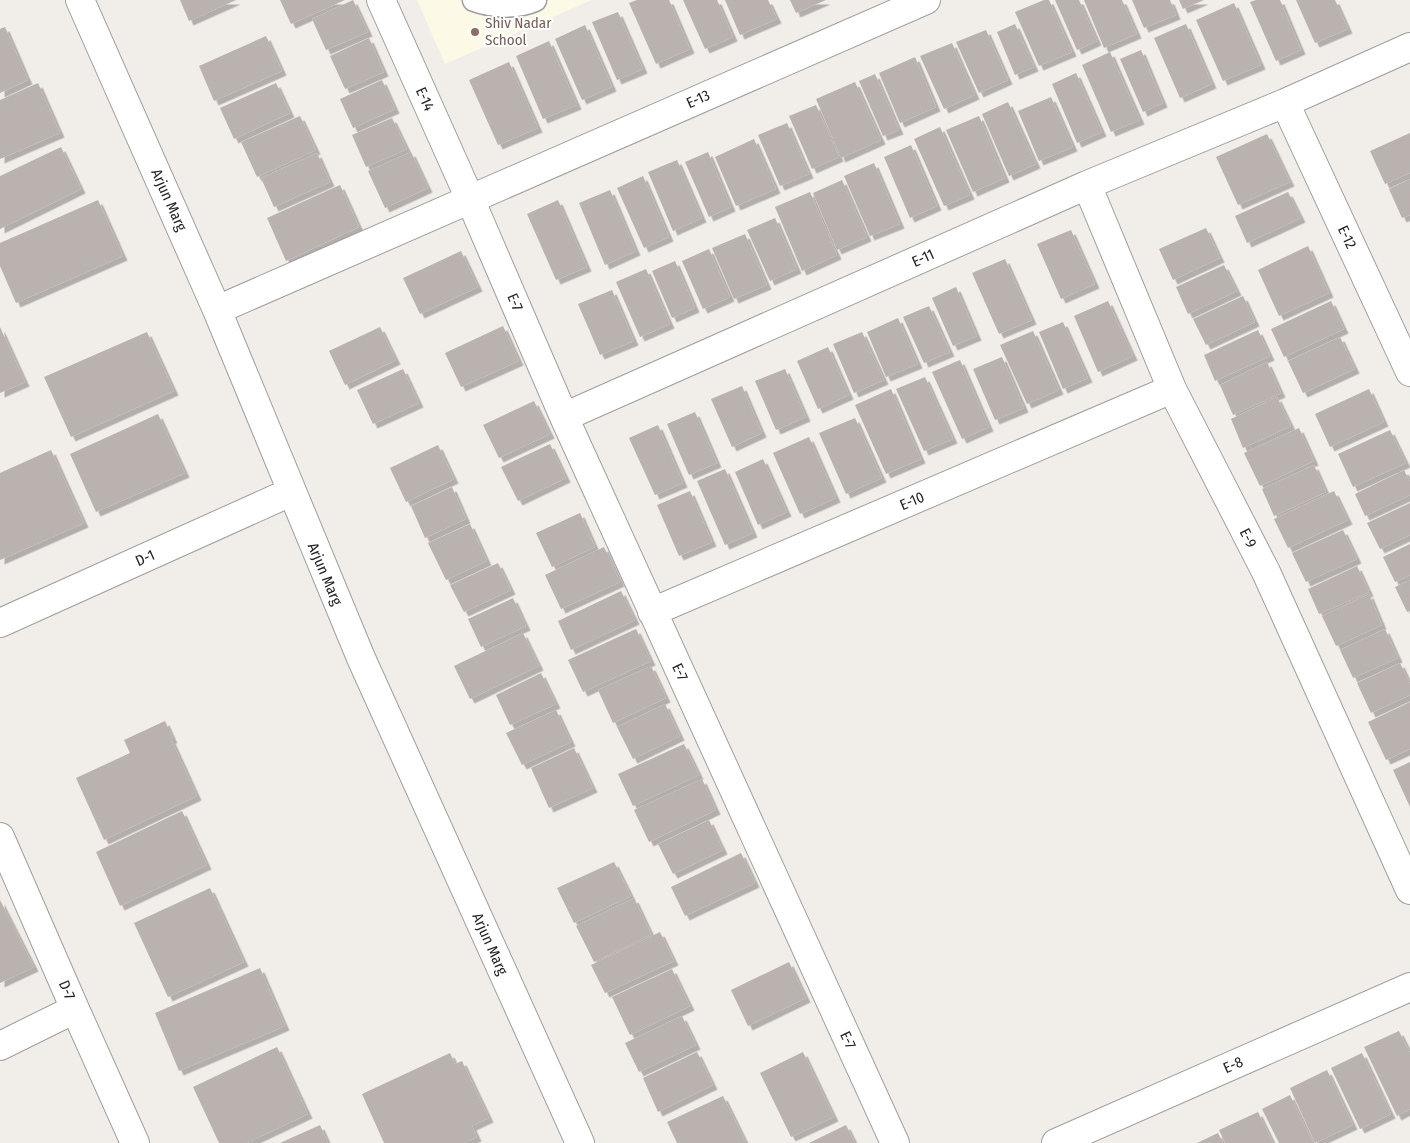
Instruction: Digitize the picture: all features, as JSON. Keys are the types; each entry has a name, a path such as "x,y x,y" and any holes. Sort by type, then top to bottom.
{"street":[{"name":"Arjun Marg","path":"80,0 217,310 360,658 580,1143"},
{"name":"E-14","path":"381,0 470,198"},
{"name":"E-13","path":"217,310 926,0"},
{"name":"E-11","path":"564,417 1087,185 1285,103 1410,47"},
{"name":"E-12","path":"1285,103 1410,372"},
{"name":"E-9","path":"1087,185 1172,389 1266,572 1410,890"},
{"name":"E-7","path":"470,198 564,417 895,1143"},
{"name":"E-10","path":"652,612 1172,389"},
{"name":"D-1","path":"0,623 291,492"},
{"path":"0,606 32,609"},
{"name":"D-7","path":"0,837 74,1009 135,1143"},
{"name":"E-8","path":"1056,1143 1410,987"},
{"path":"0,1046 74,1009"}],"lane":[{"path":"474,0 502,6 528,4 536,0"}],"shaded area":[{"name":"Shiv Nadar School","path":"417,0 592,0 445,64"}],"building":[{"path":"180,0 236,0 189,21"},
{"path":"280,0 345,0 291,24"},
{"path":"353,0 368,32 326,50 312,19"},
{"path":"637,0 669,0 690,49 656,64 629,3"},
{"path":"683,0 717,0 733,37 705,49"},
{"path":"725,0 768,0 777,19 740,35"},
{"path":"790,0 826,0 796,13"},
{"path":"1044,0 1049,0 1072,52 1039,66 1015,12"},
{"path":"1055,0 1079,0 1097,41 1077,50"},
{"path":"1084,0 1122,0 1137,34 1104,48"},
{"path":"1132,0 1170,0 1176,15 1144,28"},
{"path":"1179,0 1204,0 1183,9"},
{"path":"1256,0 1280,0 1301,50 1276,61 1250,2"},
{"path":"1296,0 1335,0 1348,29 1315,43"},
{"path":"1234,3 1261,65 1223,81 1196,20"},
{"path":"618,12 643,69 617,80 592,22"},
{"path":"1015,24 1034,67 1015,75 997,32"},
{"path":"1186,24 1212,84 1180,98 1154,38"},
{"path":"585,25 612,87 582,100 555,39"},
{"path":"5,27 28,80 0,93 0,29"},
{"path":"986,30 1008,80 979,93 956,42"},
{"path":"266,36 282,71 214,101 199,66"},
{"path":"369,38 384,72 345,89 330,56"},
{"path":"549,41 577,105 543,119 516,56"},
{"path":"952,43 975,95 944,109 920,56"},
{"path":"1141,50 1163,103 1143,112 1120,59"},
{"path":"1110,52 1140,120 1111,132 1082,65"},
{"path":"915,57 936,107 900,123 879,73"},
{"path":"509,62 538,128 498,145 469,80"},
{"path":"1076,73 1102,132 1077,143 1052,84"},
{"path":"875,74 899,130 883,136 859,81"},
{"path":"382,80 395,109 353,128 340,99"},
{"path":"855,82 881,140 841,158 816,99"},
{"path":"38,83 60,133 0,159 0,100"},
{"path":"276,83 290,113 234,139 220,108"},
{"path":"1051,97 1073,147 1039,161 1018,111"},
{"path":"1008,102 1036,164 1009,176 982,114"},
{"path":"816,105 839,157 812,169 789,116"},
{"path":"300,116 316,150 257,177 241,142"},
{"path":"979,116 1005,178 973,192 946,130"},
{"path":"392,118 407,149 366,167 352,135"},
{"path":"787,123 809,174 780,186 758,135"},
{"path":"940,127 970,195 944,206 914,139"},
{"path":"1410,133 1410,173 1385,184 1370,151"},
{"path":"1267,134 1290,182 1238,205 1216,157"},
{"path":"754,139 776,189 736,206 715,157"},
{"path":"911,145 937,206 910,218 884,157"},
{"path":"61,147 81,189 0,229 0,176"},
{"path":"411,152 428,188 385,208 368,171"},
{"path":"708,152 731,207 709,217 685,162"},
{"path":"317,153 330,182 274,207 261,178"},
{"path":"677,160 702,218 673,231 648,172"},
{"path":"874,163 900,224 870,236 844,176"},
{"path":"643,176 669,237 644,248 617,188"},
{"path":"1410,179 1410,215 1402,218 1389,189"},
{"path":"842,180 867,237 837,250 813,193"},
{"path":"340,185 359,227 286,261 267,218"},
{"path":"610,190 636,251 605,265 579,203"},
{"path":"810,192 837,255 802,271 775,207"},
{"path":"1288,192 1301,218 1247,243 1235,216"},
{"path":"98,200 123,256 16,303 0,266 0,243"},
{"path":"558,200 587,267 556,280 527,214"},
{"path":"775,218 797,269 770,281 747,230"},
{"path":"1206,228 1220,258 1173,280 1159,249"},
{"path":"1071,230 1095,284 1061,299 1037,244"},
{"path":"745,234 767,285 734,299 712,248"},
{"path":"1308,246 1329,293 1279,316 1258,270"},
{"path":"709,249 730,297 703,309 682,261"},
{"path":"461,251 478,287 420,314 403,278"},
{"path":"1005,259 1032,320 999,334 972,273"},
{"path":"675,261 695,308 672,318 652,271"},
{"path":"1224,265 1237,291 1188,314 1176,287"},
{"path":"646,269 670,324 640,337 616,282"},
{"path":"956,287 977,336 953,346 932,298"},
{"path":"612,290 634,341 600,355 578,304"},
{"path":"1243,296 1255,322 1206,345 1193,319"},
{"path":"1108,301 1133,356 1098,372 1074,316"},
{"path":"1331,301 1344,329 1284,357 1271,329"},
{"path":"929,306 950,352 924,363 903,317"},
{"path":"898,318 918,364 886,377 867,332"},
{"path":"1063,322 1088,378 1063,389 1039,332"},
{"path":"503,326 519,361 461,387 445,353"},
{"path":"0,327 25,382 0,393"},
{"path":"380,327 396,360 345,385 329,351"},
{"path":"1258,330 1270,356 1215,381 1204,355"},
{"path":"1033,331 1059,390 1027,404 1000,345"},
{"path":"147,332 174,391 71,437 44,377"},
{"path":"862,332 884,380 854,393 833,344"},
{"path":"1340,337 1355,369 1303,393 1288,361"},
{"path":"828,347 849,395 818,409 797,361"},
{"path":"1002,357 1024,408 995,420 973,369"},
{"path":"960,360 989,427 962,439 932,372"},
{"path":"1267,362 1281,393 1233,415 1220,385"},
{"path":"403,369 419,403 373,424 357,390"},
{"path":"785,369 806,417 776,430 755,381"},
{"path":"925,377 953,439 924,451 896,389"},
{"path":"742,386 762,433 732,447 711,399"},
{"path":"891,389 921,459 886,474 855,405"},
{"path":"1369,389 1384,422 1330,447 1315,414"},
{"path":"1277,397 1291,426 1243,448 1231,419"},
{"path":"534,401 550,434 499,458 483,425"},
{"path":"695,412 717,463 689,475 667,424"},
{"path":"158,414 185,473 96,512 70,454"},
{"path":"855,418 882,478 846,494 819,433"},
{"path":"658,425 683,483 655,495 629,438"},
{"path":"1299,428 1314,461 1260,486 1244,453"},
{"path":"1390,430 1406,463 1353,487 1338,454"},
{"path":"809,437 836,498 800,514 773,453"},
{"path":"550,444 566,478 518,501 501,467"},
{"path":"438,445 454,479 406,502 390,468"},
{"path":"51,450 84,523 0,560 0,473"},
{"path":"763,459 787,512 758,525 735,472"},
{"path":"1314,465 1326,492 1274,516 1262,489"},
{"path":"725,469 753,533 725,545 697,481"},
{"path":"1404,470 1410,482 1410,495 1365,516 1355,494"},
{"path":"452,487 466,519 425,538 411,506"},
{"path":"690,491 712,542 679,556 657,505"},
{"path":"1334,491 1348,520 1288,548 1274,519"},
{"path":"1410,503 1410,535 1380,549 1367,523"},
{"path":"580,513 595,547 552,567 536,533"},
{"path":"470,524 487,561 446,580 428,543"},
{"path":"1343,530 1357,559 1306,582 1292,553"},
{"path":"1410,544 1410,575 1395,582 1383,557"},
{"path":"604,547 620,582 561,609 545,575"},
{"path":"498,563 511,590 464,612 450,585"},
{"path":"1357,566 1369,592 1319,614 1308,589"},
{"path":"1410,580 1410,611 1407,612 1395,587"},
{"path":"621,591 635,620 571,650 558,621"},
{"path":"1369,594 1382,625 1336,646 1322,616"},
{"path":"513,598 526,626 481,647 468,619"},
{"path":"636,629 651,661 583,692 568,660"},
{"path":"1385,629 1398,658 1353,678 1340,650"},
{"path":"523,633 539,666 470,699 454,666"},
{"path":"1400,663 1410,684 1410,695 1371,713 1357,683"},
{"path":"651,666 666,698 613,723 598,690"},
{"path":"541,673 556,704 510,725 496,695"},
{"path":"1410,702 1410,749 1386,760 1368,722"},
{"path":"665,704 680,736 633,759 617,727"},
{"path":"556,710 571,742 522,765 506,733"},
{"path":"165,721 173,739 171,739 197,796 104,840 76,778 130,753 124,740"},
{"path":"684,744 699,775 633,806 618,774"},
{"path":"574,748 593,788 549,808 531,768"},
{"path":"1410,762 1410,807 1393,770"},
{"path":"702,779 716,810 649,842 634,810"},
{"path":"182,811 207,865 120,906 96,852"},
{"path":"709,820 723,850 673,874 658,844"},
{"path":"741,853 755,883 685,916 671,887"},
{"path":"614,862 631,896 574,923 557,888"},
{"path":"210,888 244,962 168,997 134,923"},
{"path":"634,898 651,934 594,962 576,926"},
{"path":"0,900 34,967 0,983"},
{"path":"660,932 674,961 605,993 591,965"},
{"path":"789,962 806,998 748,1026 731,990"},
{"path":"260,968 285,1026 179,1071 155,1013"},
{"path":"672,969 690,1006 630,1035 612,997"},
{"path":"682,1016 696,1045 639,1072 625,1043"},
{"path":"1399,1031 1410,1053 1410,1109 1397,1116 1364,1047"},
{"path":"277,1047 308,1114 247,1143 219,1143 193,1087"},
{"path":"697,1052 713,1085 658,1112 643,1078"},
{"path":"803,1052 834,1117 791,1137 760,1073"},
{"path":"450,1053 455,1064 462,1061 489,1118 472,1126 477,1137 464,1143 384,1143 362,1094"},
{"path":"1362,1053 1391,1114 1360,1129 1331,1068"},
{"path":"1327,1070 1353,1125 1315,1143 1290,1088"},
{"path":"1290,1095 1313,1143 1279,1143 1262,1109"},
{"path":"723,1096 746,1143 677,1143 667,1122"},
{"path":"1258,1112 1273,1143 1225,1143 1219,1130"},
{"path":"320,1125 328,1143 280,1143"},
{"path":"846,1125 855,1143 809,1143"},
{"path":"1218,1133 1223,1143 1197,1143"}],"place":[{"name":"Shiv Nadar School","path":"475,32"}]}
